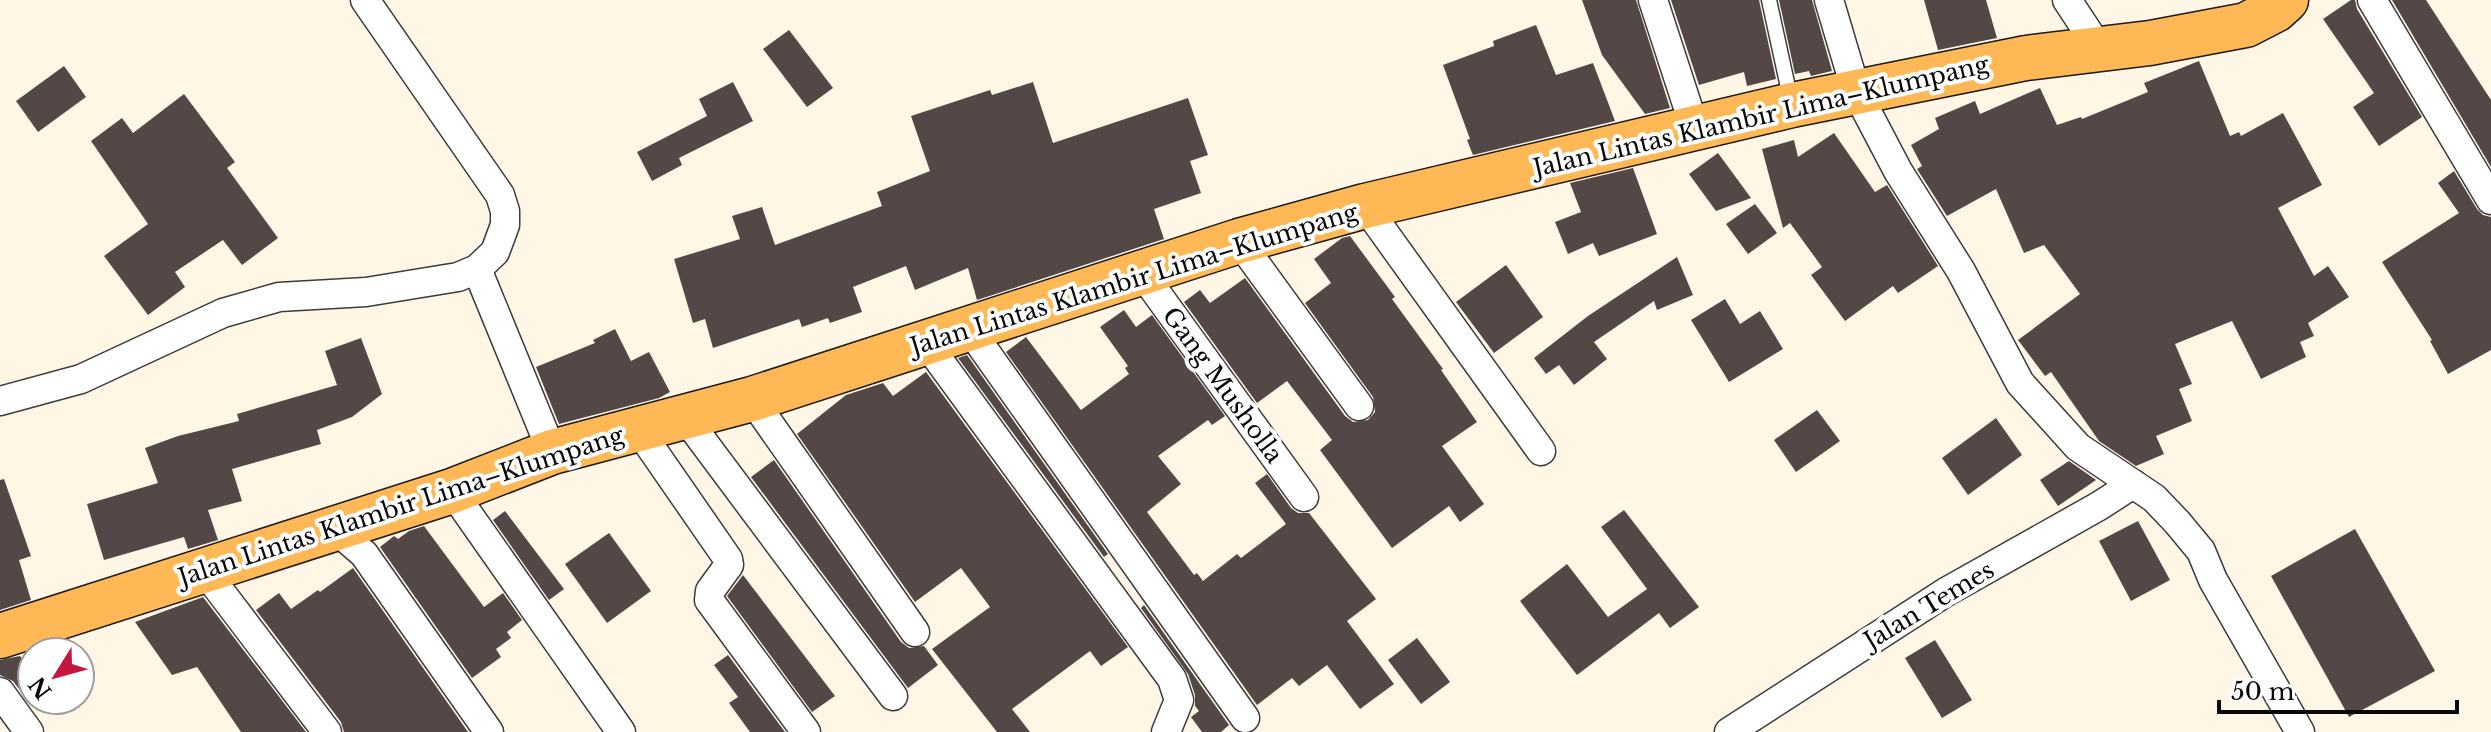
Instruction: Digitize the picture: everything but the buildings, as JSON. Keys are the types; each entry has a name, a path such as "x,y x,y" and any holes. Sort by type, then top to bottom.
{"main road":[{"name":"Jalan Lintas Klambir Lima–Klumpang","path":"0,636 452,491 552,452 752,399 1239,241 1365,206 1856,91 2026,58 2100,50 2246,25 2275,10 2286,0"}],"street":[{"path":"0,401 81,379 223,313 279,297 366,292 458,277 477,269 495,252 505,225 500,195 365,0"},
{"path":"1653,0 1695,129"},
{"path":"1829,0 1856,91 1898,171 1961,271 2020,383 2078,447 2154,498 2201,551 2213,580 2300,732"},
{"path":"2067,0 2100,50"},
{"path":"2372,0 2491,200"},
{"path":"1365,206 1541,451"},
{"path":"1239,241 1359,406"},
{"path":"477,269 552,452"},
{"name":"Gang Musholla","path":"1142,273 1304,497"},
{"path":"970,330 1245,718"},
{"path":"927,344 1172,679 1179,700 1166,732"},
{"path":"752,399 915,632"},
{"path":"684,416 893,696"},
{"path":"638,429 728,559 729,565 710,591 709,600 806,732"},
{"name":"Jalan Temes","path":"1729,732 1946,592 2133,484"},
{"path":"452,491 621,732"},
{"path":"335,529 364,554 489,732"},
{"path":"204,570 327,732"},
{"path":"0,692 29,732"}],"lane":[{"path":"1769,0 1792,105"}]}
